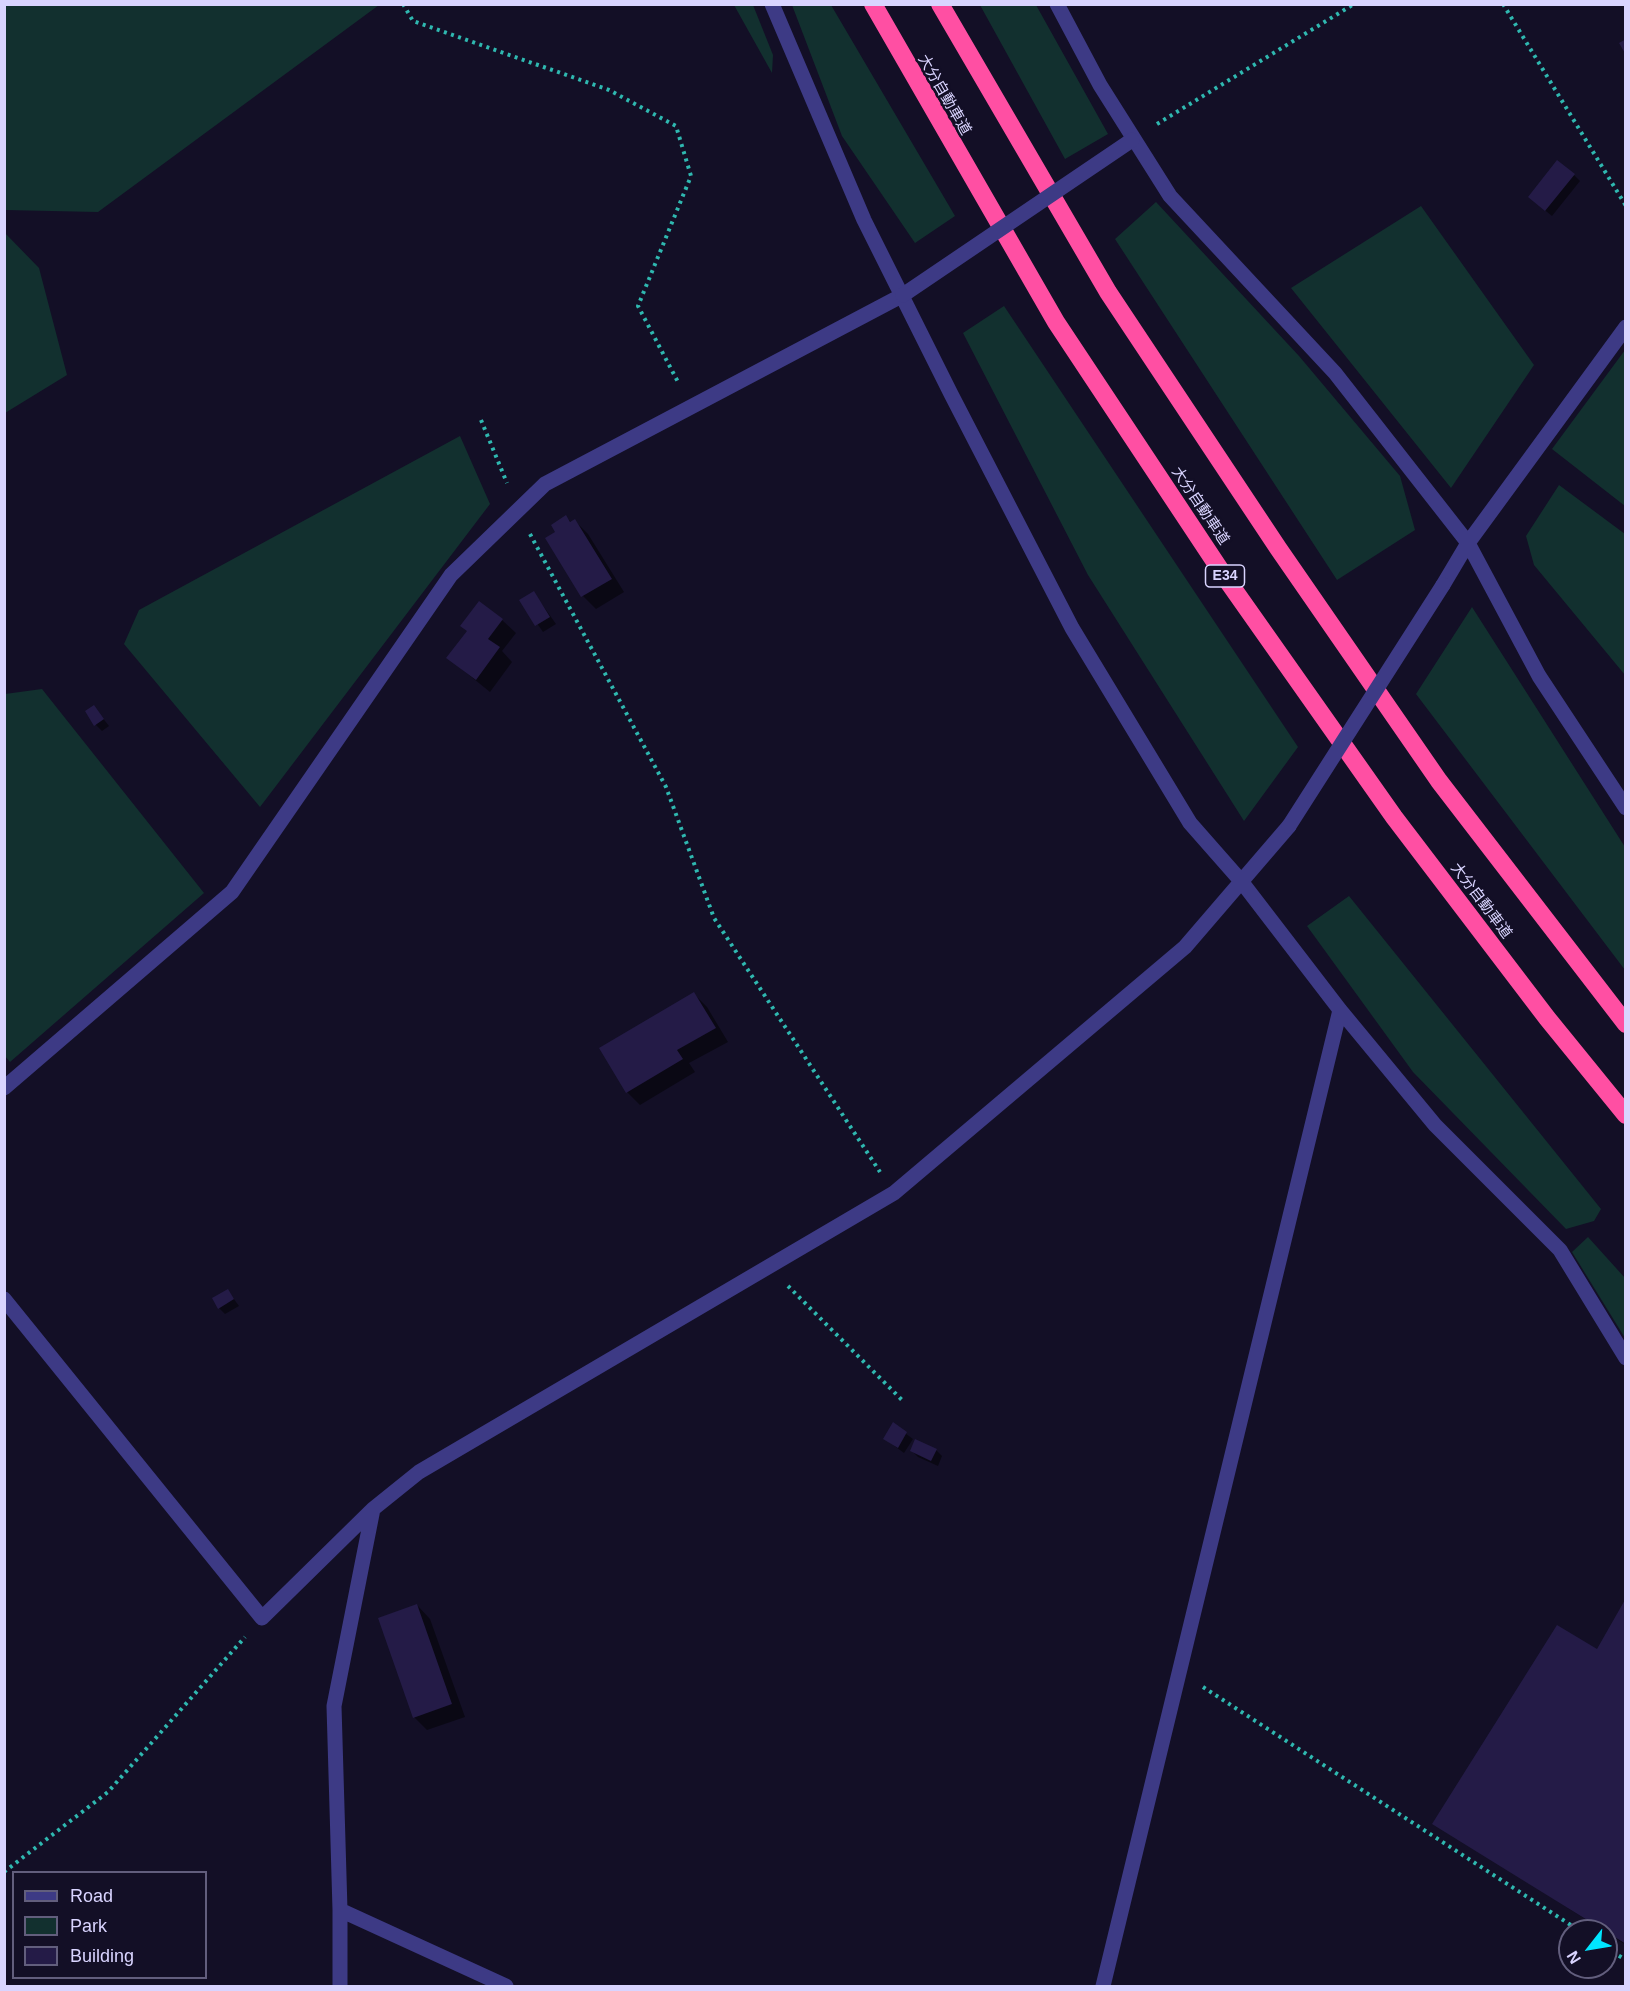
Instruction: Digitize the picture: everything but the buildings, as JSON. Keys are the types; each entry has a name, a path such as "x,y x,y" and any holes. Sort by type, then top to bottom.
{"highway":[{"name":"大分自動車道","path":"873,4 1056,322 1227,580 1394,817 1547,1018 1626,1115"},
{"path":"940,4 1108,292 1271,538 1439,781 1626,1024"}],"street":[{"path":"772,4 864,220 1072,628 1190,823 1241,881 1340,1010 1435,1125 1560,1250 1626,1358"},
{"path":"1057,4 1132,140 1170,196 1335,373 1468,543 1539,676 1626,808"},
{"path":"4,1088 232,892 451,575 545,484 903,295 1132,140"},
{"path":"4,1299 262,1618 373,1509 419,1472 894,1192 1185,947 1289,826 1468,543 1626,327"},
{"path":"1103,1986 1340,1010"},
{"path":"340,1986 334,1706 373,1509"},
{"path":"340,1910 506,1986"}],"path":[{"path":"403,4 413,21 609,90 676,126 691,176 638,306 691,407"},
{"path":"1132,140 1354,4"},
{"path":"1503,4 1626,206"},
{"path":"481,420 518,510 666,787 714,918 894,1192"},
{"path":"768,1266 903,1401"},
{"path":"4,1872 108,1792 262,1618"},
{"path":"1179,1672 1561,1919"}],"green space":[{"path":"5,4 379,5 98,212 5,210"},
{"path":"734,5 753,5 773,55 772,73"},
{"path":"792,5 831,5 955,216 915,243 842,136"},
{"path":"980,5 1036,5 1108,134 1065,159"},
{"path":"1156,202 1299,356 1400,476 1415,530 1337,580 1115,239"},
{"path":"1421,206 1534,365 1451,488 1291,288"},
{"path":"5,233 39,268 67,375 5,413"},
{"path":"1004,306 1298,747 1244,821 1088,575 963,333"},
{"path":"1626,350 1625,506 1552,449"},
{"path":"460,436 490,504 260,807 124,644 139,610"},
{"path":"1559,485 1625,534 1625,675 1534,565 1526,536"},
{"path":"1472,607 1625,847 1625,970 1416,694"},
{"path":"42,689 204,893 10,1062 4,1055 5,694"},
{"path":"1349,896 1601,1209 1594,1221 1566,1229 1413,1072 1307,926"},
{"path":"1588,1237 1625,1278 1625,1338 1572,1252"}]}
